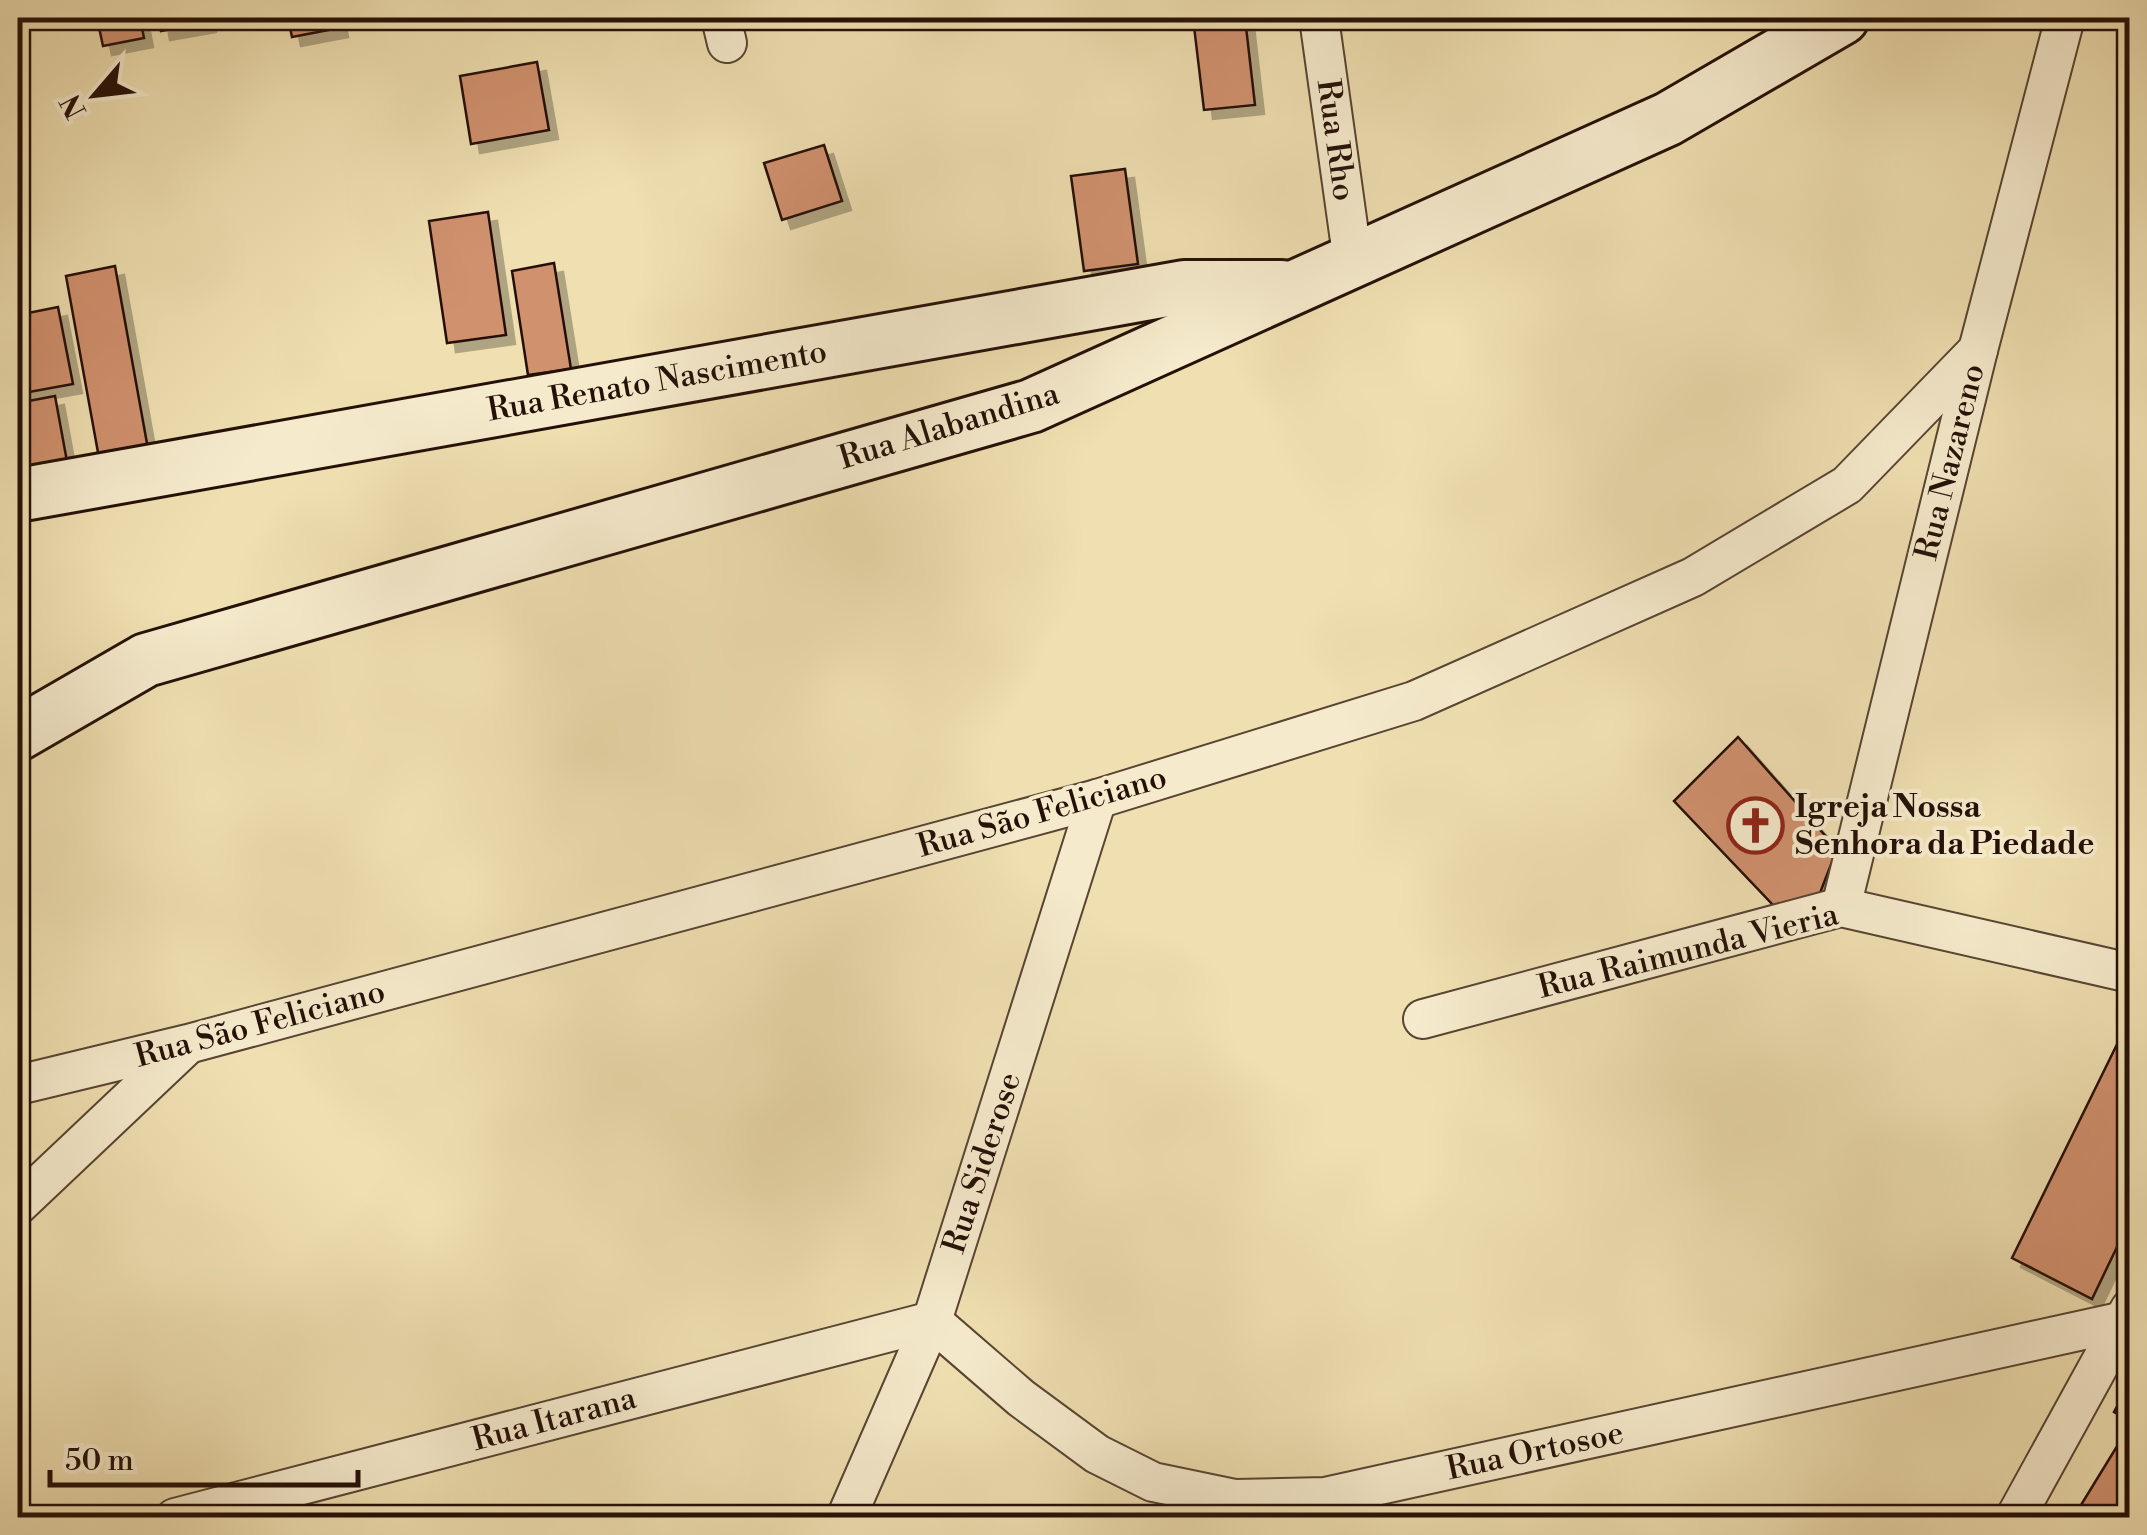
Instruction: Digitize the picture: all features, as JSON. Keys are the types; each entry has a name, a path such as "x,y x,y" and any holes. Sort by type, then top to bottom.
{"street":[{"name":"Rua Rho","path":"1319,18 1353,262"},
{"name":"Rua Alabandina","path":"18,734 146,660 1031,406 1668,119 1842,18"},
{"name":"Rua Nazareno","path":"1841,907 2064,18"},
{"name":"Rua Renato Nascimento","path":"18,495 1184,287 1299,288"},
{"name":"Rua São Feliciano","path":"18,1085 188,1044 1098,799 1414,701 1693,577 1847,485 1978,350"},
{"name":"Rua Siderose","path":"846,1518 932,1321 1098,799"},
{"name":"Rua Raimunda Vieria","path":"1423,1019 1841,907 2130,972"},
{"path":"18,1205 188,1044"},
{"path":"2015,1518 2127,1316"},
{"name":"Rua Ortosoe","path":"932,1321 1021,1398 1097,1454 1153,1482 1235,1499 1321,1507 2127,1316"},
{"name":"Rua Itarana","path":"175,1518 932,1321"}],"building":[{"path":"97,18 140,18 144,38 103,46"},
{"path":"159,18 207,18 207,23 161,31"},
{"path":"288,18 337,18 339,28 292,37"},
{"path":"1193,18 1245,18 1255,105 1204,110"},
{"path":"537,62 549,130 471,144 460,76"},
{"path":"824,145 842,201 782,220 764,163"},
{"path":"1125,169 1138,264 1084,271 1071,176"},
{"path":"488,212 506,335 447,343 429,221"},
{"path":"554,263 571,369 528,375 512,271"},
{"path":"115,266 148,449 99,458 66,276"},
{"path":"58,307 73,384 18,394 18,315"},
{"path":"55,396 68,467 18,476 18,403"},
{"name":"Igreja Nossa Senhora da Piedade","path":"1738,737 1837,849 1820,893 1775,907 1674,801"},
{"path":"2127,1024 2130,1220 2092,1299 2012,1258"},
{"path":"2130,1382 2130,1421 2114,1412"},
{"path":"2119,1443 2130,1450 2130,1518 2073,1518"}],"place":[{"name":"Igreja Nossa Senhora da Piedade","path":"1756,825"}]}
